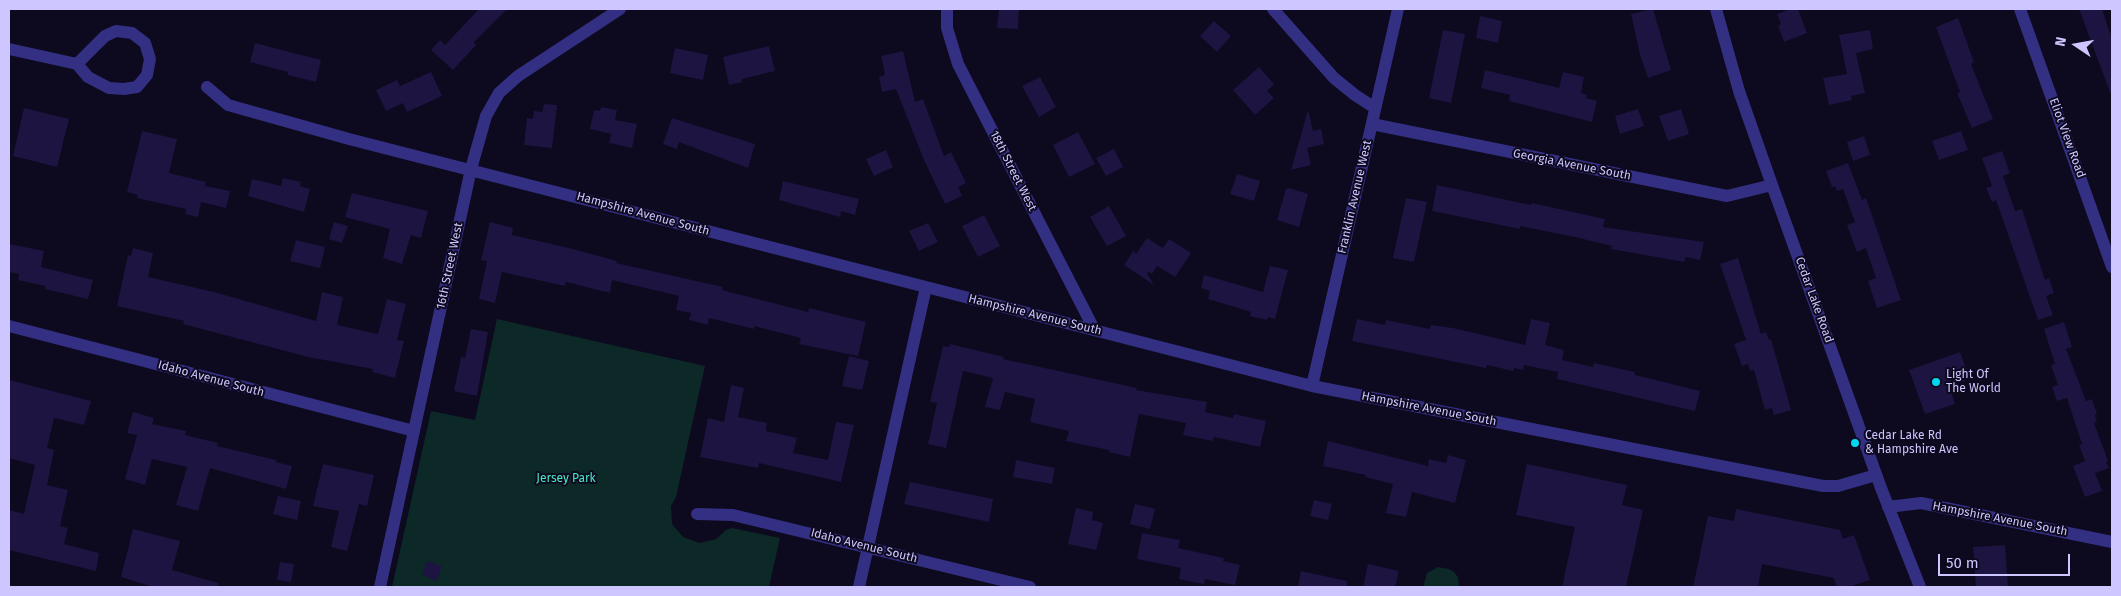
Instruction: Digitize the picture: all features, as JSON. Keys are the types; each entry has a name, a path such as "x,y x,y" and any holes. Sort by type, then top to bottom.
{"street":[{"name":"16th Street West","path":"380,587 471,169 486,116 498,93 518,76 620,9"},
{"name":"18th Street West","path":"947,9 947,28 958,64 1094,329"},
{"path":"1273,9 1334,78 1375,108"},
{"name":"Franklin Avenue West","path":"1312,386 1398,9"},
{"name":"Cedar Lake Road","path":"1716,9 1739,90 1772,184 1876,475 1920,587"},
{"name":"Eliot View Road","path":"2020,9 2112,267"},
{"path":"9,49 77,64 88,77 95,81 109,88 124,89 137,87 147,75 150,58 145,43 132,33 116,31 106,36 77,64"},
{"name":"Hampshire Avenue South","path":"207,87 228,105 1312,386 1823,486 1838,486 1876,475"},
{"name":"Georgia Avenue South","path":"1372,124 1727,196 1772,184"},
{"path":"860,587 926,287"},
{"name":"Idaho Avenue South","path":"9,326 414,431"},
{"name":"Hampshire Avenue South","path":"1888,507 1921,503 2112,542"},
{"name":"Idaho Avenue South","path":"697,514 733,514 1030,587"}],"green space":[{"name":"Jersey Park","path":"497,319 705,366 676,497 671,506 672,524 683,537 700,543 716,539 726,530 732,528 780,538 769,587 392,587 431,411 475,420"},
{"path":"1438,567 1454,572 1458,577 1459,587 1423,587 1427,573"}],"building":[{"path":"479,9 507,9 474,42 476,45 453,70 431,50 440,40 445,45"},
{"path":"999,9 1019,9 1018,29 997,28"},
{"path":"1653,9 1671,70 1648,78 1640,55 1631,14"},
{"path":"1791,9 1798,9 1807,33 1784,42 1778,26 1781,24 1777,14"},
{"path":"2079,9 2102,9 2112,39 2112,92 2110,92"},
{"path":"1480,16 1502,21 1498,43 1476,38"},
{"path":"1958,18 1974,62 1971,64 1993,119 1972,128 1957,93 1960,92 1936,27"},
{"path":"1214,21 1231,36 1217,52 1200,36"},
{"path":"1443,30 1465,34 1451,103 1429,98"},
{"path":"1870,30 1873,49 1856,53 1865,93 1851,96 1852,100 1829,105 1823,78 1847,74 1839,35"},
{"path":"255,43 321,60 316,82 250,62"},
{"path":"769,46 775,71 742,79 742,82 729,85 723,57"},
{"path":"675,48 708,55 703,80 670,73"},
{"path":"903,51 915,102 923,99 944,156 951,152 966,183 958,187 962,196 945,204 924,160 896,89 882,92 879,77 885,75 881,56"},
{"path":"1259,67 1274,84 1267,91 1274,98 1255,115 1233,90"},
{"path":"1485,70 1559,88 1563,72 1584,77 1581,93 1587,95 1586,98 1597,101 1592,122 1509,101 1510,95 1481,88"},
{"path":"431,72 442,96 407,112 403,103 386,111 376,90 397,80 400,86"},
{"path":"1040,77 1056,107 1039,117 1022,86"},
{"path":"544,104 557,105 552,148 524,145 527,118 533,119 534,111 542,112"},
{"path":"601,107 617,110 615,120 637,124 632,148 609,143 611,134 590,129 594,110 600,111"},
{"path":"24,108 69,119 57,167 13,156"},
{"path":"1638,109 1644,126 1620,134 1615,116"},
{"path":"1681,109 1689,134 1668,141 1659,116"},
{"path":"1308,110 1313,131 1321,129 1324,144 1307,148 1311,165 1291,170"},
{"path":"672,118 755,144 748,168 679,142 677,149 663,144"},
{"path":"142,131 177,139 169,173 206,182 205,186 230,191 226,208 201,202 198,217 185,214 186,209 137,198 138,195 127,192"},
{"path":"1961,131 1968,150 1939,160 1932,141"},
{"path":"1078,132 1095,164 1069,177 1053,145"},
{"path":"1864,136 1870,155 1853,161 1847,142"},
{"path":"1114,149 1123,167 1106,176 1096,158"},
{"path":"886,150 893,167 874,176 866,159"},
{"path":"2002,151 2010,173 2003,176 2015,211 2022,209 2045,280 2049,278 2054,293 2046,296 2053,315 2038,320 1996,200 1992,202 1986,188 1992,186 1982,158"},
{"path":"1848,163 1862,200 1866,198 1901,300 1877,308 1868,281 1876,278 1866,248 1857,252 1847,225 1855,222 1843,189 1837,191 1835,186 1832,187 1826,171"},
{"path":"1237,174 1260,181 1254,201 1230,194"},
{"path":"283,178 301,182 300,186 310,189 304,212 248,196 252,179 281,186"},
{"path":"783,181 859,199 855,215 841,211 840,217 779,200"},
{"path":"1437,185 1605,219 1603,227 1704,242 1700,260 1686,257 1684,262 1611,249 1612,246 1575,237 1520,226 1520,229 1432,211"},
{"path":"1289,188 1308,194 1299,227 1277,220 1286,189"},
{"path":"352,193 428,211 421,238 411,235 402,264 383,258 390,229 345,217"},
{"path":"1406,198 1427,202 1414,262 1393,258"},
{"path":"1109,206 1126,236 1107,246 1090,217"},
{"path":"984,215 1000,246 978,257 962,226"},
{"path":"334,222 348,226 342,243 329,239"},
{"path":"490,222 513,228 512,235 573,249 617,261 616,263 723,287 722,290 808,312 809,308 866,322 858,356 799,344 801,338 754,326 754,329 709,318 708,325 689,320 691,313 676,310 679,296 612,280 610,293 566,282 565,286 502,272 495,303 479,299 487,261 481,260"},
{"path":"928,223 938,242 919,251 909,231"},
{"path":"1147,238 1163,248 1169,239 1191,253 1175,277 1157,266 1152,274 1147,273 1154,285 1124,265 1134,250 1136,254"},
{"path":"296,240 325,247 320,268 290,261"},
{"path":"9,244 44,251 41,267 93,280 88,299 45,289 45,286 18,280 19,274 9,272"},
{"path":"133,248 153,253 148,277 214,292 316,321 322,292 343,297 337,325 378,334 387,299 406,304 397,340 404,341 395,378 372,372 373,369 308,357 183,324 184,321 117,306 128,255 131,256"},
{"path":"1738,258 1761,334 1766,332 1769,340 1771,339 1791,410 1774,415 1772,408 1765,410 1754,370 1750,371 1748,364 1742,366 1734,344 1746,340 1720,264"},
{"path":"1270,266 1288,270 1275,319 1268,317 1267,320 1250,316 1251,312 1208,299 1210,291 1201,288 1204,275 1263,292"},
{"path":"1357,319 1385,325 1386,320 1430,329 1431,325 1453,328 1525,345 1531,319 1550,323 1545,345 1564,350 1562,360 1593,367 1594,363 1635,372 1635,375 1700,391 1695,411 1557,379 1558,372 1524,365 1523,370 1514,368 1513,371 1487,365 1486,368 1352,341"},
{"path":"2064,322 2072,347 2066,349 2086,401 2092,399 2097,414 2095,415 2097,422 2094,423 2109,468 2095,473 2102,491 2085,497 2073,466 2085,461 2079,445 2082,444 2067,398 2057,401 2052,387 2058,385 2051,365 2055,364 2044,329"},
{"path":"471,329 488,332 477,396 454,391 461,357 465,358"},
{"path":"950,344 1004,357 1003,359 1137,388 1136,390 1207,402 1205,412 1233,418 1234,414 1266,421 1260,447 1214,437 1213,441 1183,435 1186,423 1139,414 1130,457 1109,452 1109,450 1066,441 1069,431 1030,422 1035,399 1005,392 1000,410 985,407 993,378 963,371 946,448 928,444 937,403 930,402 943,346 949,347"},
{"name":"Light Of The World","path":"1960,352 1970,379 1949,386 1955,404 1925,414 1909,370"},
{"path":"849,356 869,361 862,390 842,386"},
{"path":"9,380 91,401 84,425 54,418 47,448 54,450 47,485 68,490 60,526 68,528 64,544 99,553 96,571 9,550 9,510 24,514 35,465 9,458"},
{"path":"731,385 744,388 738,417 767,423 766,431 797,438 793,453 828,460 836,422 854,425 841,482 759,463 758,468 700,457 708,418 724,422"},
{"path":"133,412 154,418 152,424 186,431 185,435 218,443 217,446 276,460 276,462 292,466 286,489 210,468 198,511 176,505 187,467 152,459 145,485 125,479 137,435 127,433"},
{"path":"1328,441 1428,466 1429,459 1446,463 1448,455 1466,460 1455,503 1412,492 1406,517 1386,513 1393,484 1365,477 1366,475 1323,466"},
{"path":"1016,460 1055,468 1052,484 1013,477"},
{"path":"323,464 374,475 367,506 359,504 347,551 331,547 339,511 313,506"},
{"path":"1527,464 1627,485 1622,505 1643,510 1626,587 1562,587 1575,527 1516,515"},
{"path":"910,482 993,499 989,522 904,504"},
{"path":"278,496 301,501 297,520 273,514"},
{"path":"1314,500 1332,504 1328,520 1310,516"},
{"path":"1135,504 1155,509 1150,529 1130,524"},
{"path":"1076,508 1093,512 1092,520 1103,523 1096,550 1068,544"},
{"path":"1736,509 1840,530 1843,539 1854,535 1870,580 1849,587 1837,587 1834,578 1762,564 1758,587 1693,587 1708,516 1734,521"},
{"path":"133,529 180,541 172,570 218,583 218,587 153,587 121,577"},
{"path":"1142,533 1180,540 1178,548 1224,558 1223,561 1240,565 1235,585 1205,579 1204,584 1179,579 1181,568 1137,559"},
{"path":"2005,545 2008,587 1976,587 1973,547"},
{"path":"427,561 442,566 437,581 422,575"},
{"path":"280,562 294,564 291,582 277,580"},
{"path":"1368,564 1399,571 1395,587 1363,587"},
{"path":"1301,571 1347,581 1347,587 1298,587"}],"place":[{"name":"Light Of The World","path":"1936,382"},
{"name":"Cedar Lake Rd & Hampshire Ave","path":"1855,443"}]}
